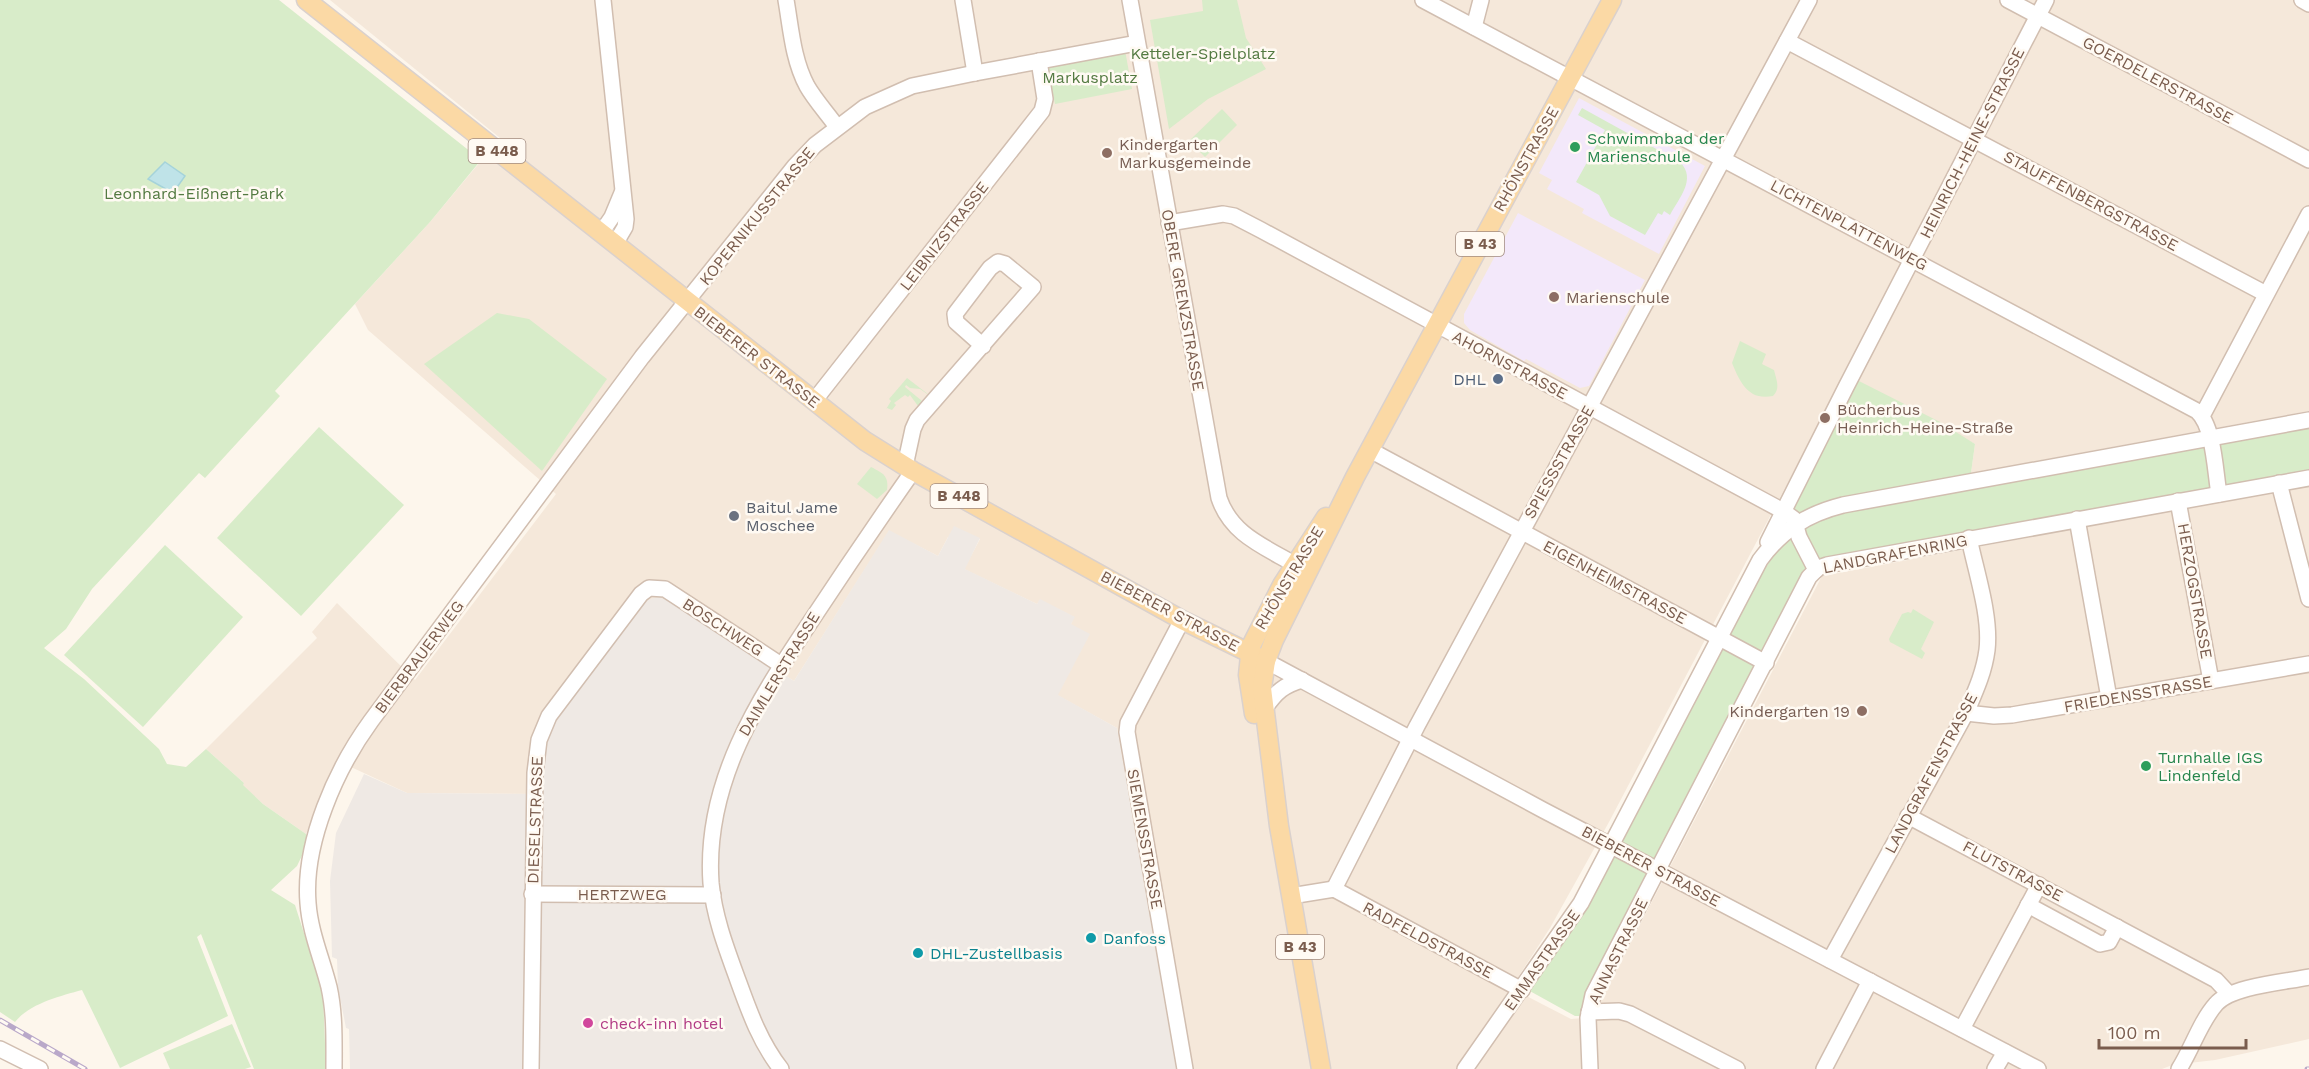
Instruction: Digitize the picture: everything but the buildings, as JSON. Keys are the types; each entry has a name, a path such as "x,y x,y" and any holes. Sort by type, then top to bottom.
{"main road":[{"name":"BIEBERER STRASSE","path":"306,0 865,441 909,469 1182,620 1249,652"},
{"name":"RHÖNSTRASSE","path":"1266,661 1274,640 1355,477 1612,0"},
{"name":"RHÖNSTRASSE","path":"1249,652 1254,638 1294,564 1355,477"},
{"name":"B 448","path":"1249,652 1266,661"},
{"name":"B 43","path":"1249,652 1247,667 1261,753 1279,826"},
{"name":"B 43","path":"1266,661 1262,688 1279,826 1321,1069"}],"street":[{"path":"603,0 625,209 625,227 608,238"},
{"path":"786,0 800,71 814,96 837,127"},
{"path":"963,0 975,73"},
{"name":"OBERE GRENZSTRASSE","path":"1130,0 1221,505 1229,520 1243,534 1294,564"},
{"name":"LICHTENPLATTENWEG","path":"1423,0 2189,406 2202,416"},
{"path":"1474,27 1481,0"},
{"name":"SPIESSSTRASSE","path":"1334,890 1411,738 1809,0"},
{"name":"GOERDELERSTRASSE","path":"2007,0 2309,160"},
{"name":"HEINRICH-HEINE-STRASSE","path":"1783,511 2046,0"},
{"path":"2302,0 2309,4"},
{"name":"STAUFFENBERGSTRASSE","path":"1787,41 2266,294"},
{"name":"KOPERNIKUSSTRASSE","path":"687,302 801,160 837,127 865,107 896,92 931,81 1137,43"},
{"name":"LEIBNIZSTRASSE","path":"814,401 1042,111 1046,99 1039,61"},
{"name":"AHORNSTRASSE","path":"1169,223 1216,214 1234,216 1783,511 1792,517 1798,537 1816,570"},
{"path":"2219,494 2209,437 2202,416 2309,214"},
{"path":"909,469 913,429 917,420 983,346 1033,287 1005,264 998,262 990,268 955,314 956,322 983,346"},
{"name":"BIERBRAUERWEG","path":"334,1069 330,994 310,920 307,883 314,842 340,770 370,721 642,357 687,302"},
{"path":"1765,553 1782,534 1795,524 1820,511 1843,505 2309,420"},
{"name":"EIGENHEIMSTRASSE","path":"1370,450 1766,663"},
{"name":"DAIMLERSTRASSE","path":"781,1069 764,1044 750,1013 725,943 713,895 712,846 716,814 724,782 742,733 781,664 909,469"},
{"name":"LANDGRAFENRING","path":"1659,871 1809,577 1816,570 1827,565 1969,538 2309,478"},
{"path":"2279,483 2309,599"},
{"name":"HERZOGSTRASSE","path":"2178,501 2211,681"},
{"path":"1611,845 1765,553 1783,511"},
{"path":"2077,519 2109,699"},
{"name":"LANDGRAFENSTRASSE","path":"1830,960 1966,713 1981,677 1988,637 1969,538"},
{"name":"DIESELSTRASSE","path":"531,1069 532,894 537,749 544,725 556,706 641,594 654,587 665,589"},
{"name":"BOSCHWEG","path":"665,589 781,664"},
{"name":"SIEMENSSTRASSE","path":"1182,620 1128,723 1127,732 1185,1069"},
{"name":"BIEBERER STRASSE","path":"1266,661 1659,871 2038,1069"},
{"name":"FRIEDENSSTRASSE","path":"1966,713 2012,715 2309,664"},
{"path":"1265,708 1279,690 1287,684 1302,680"},
{"name":"FLUTSTRASSE","path":"1908,816 2216,980 2229,994"},
{"name":"EMMASTRASSE","path":"1465,1069 1581,903 1611,845"},
{"name":"ANNASTRASSE","path":"1590,1069 1589,1012 1593,995 1659,871"},
{"path":"1962,1029 2039,885"},
{"path":"1291,896 1334,890"},
{"name":"RADFELDSTRASSE","path":"1334,890 1522,990"},
{"name":"HERTZWEG","path":"532,894 713,895"},
{"name":"FLUTSTRASSE","path":"2028,905 2100,944 2109,942 2117,927"},
{"path":"2179,1069 2213,1007 2229,994 2309,977"},
{"path":"1824,1069 1870,981"},
{"path":"1589,1012 1614,1011 1630,1014 1737,1069"},
{"path":"0,1049 40,1069"},
{"path":"1995,1069 2005,1052"}],"shaded area":[{"path":"330,0 2309,0 2309,411 1971,473 1975,444 1845,374 1609,822 1550,928 1511,988 1571,1019 1597,1017 1599,1003 1822,576 2309,485 2309,1039 2215,1060 2172,1065 2162,1069 1176,1069 1117,728 1057,695 1074,617 1040,600 1037,604 964,569 980,539 948,537 938,556 889,531 794,681 665,599 540,794 407,793 338,761 306,834 263,804 242,785 244,783 206,749 317,638 312,632 337,603 415,680 556,494 368,330 355,304 430,222 500,138"},
{"path":"1579,98 1705,166 1659,254 1582,213 1584,209 1547,189 1552,180 1539,173"},
{"name":"Marienschule","path":"1518,213 1645,280 1589,386 1580,388 1526,359 1524,361 1470,330 1464,323 1464,314"},
{"path":"954,526 980,538 965,569 1037,604 1040,599 1075,617 1071,624 1090,634 1058,695 1117,728 1176,1069 350,1069 349,1029 346,1028 338,987 337,959 332,957 330,881 336,833 364,774 407,793 540,794 542,753 554,719 643,601 658,597 665,599 794,681 889,530 938,556"}],"green space":[{"name":"Leonhard-Eißnert-Park","path":"0,0 279,0 481,160 430,222 275,391 280,396 205,478 199,473 92,589 66,629 44,648 84,679 159,749 167,764 186,767 206,749 244,783 243,785 263,804 306,834 309,841 297,866 271,890 295,905 323,993 326,1069 254,1069 201,934 197,937 228,1016 120,1068 82,990 55,998 28,1010 15,1022 0,1012"},
{"name":"Ketteler-Spielplatz","path":"1202,0 1237,0 1246,38 1266,69 1208,99 1169,129 1150,20 1203,11"},
{"name":"Markusplatz","path":"1125,50 1132,89 1055,104 1047,64"},
{"path":"1582,108 1680,162 1685,168 1687,182 1682,195 1670,215 1664,211 1662,215 1658,213 1645,235 1610,216 1599,195 1576,182 1605,130 1578,115"},
{"path":"1222,109 1237,125 1205,157 1189,141"},
{"path":"497,313 529,319 607,379 542,471 424,364"},
{"path":"1740,341 1766,354 1762,364 1774,370 1777,383 1777,390 1773,396 1764,397 1751,393 1738,377 1732,363"},
{"path":"907,378 933,398 920,389 906,385 905,387 922,401 918,406 910,395 908,397 905,395 894,403 896,405 892,410 887,408 885,411 891,401 889,399"},
{"path":"1855,379 1940,422 1975,444 1971,473 1925,482 1798,515 1791,509"},
{"path":"2309,424 2309,473 1822,562 1582,1016 1575,1016 1528,990 1625,837 1763,572 1776,551 1788,538 1826,515"},
{"path":"319,427 404,505 301,616 217,538"},
{"path":"871,467 882,473 887,481 887,490 877,499 857,484"},
{"path":"165,545 243,617 143,727 64,655"},
{"path":"1913,609 1934,622 1921,649 1925,653 1922,659 1890,642 1889,639 1902,614 1911,613"},
{"path":"232,1024 251,1067 245,1069 170,1069 163,1053"}],"water":[{"path":"165,162 185,176 173,193 148,179"}],"railway":[{"path":"0,1020 85,1069"}],"place":[{"name":"Schwimmbad der Marienschule","path":"1575,147"},
{"name":"Kindergarten Markusgemeinde","path":"1107,153"},
{"name":"Marienschule","path":"1554,297"},
{"name":"DHL","path":"1498,379"},
{"name":"Bücherbus Heinrich-Heine-Straße","path":"1825,418"},
{"name":"Baitul Jame Moschee","path":"734,516"},
{"name":"Kindergarten 19","path":"1862,711"},
{"name":"Turnhalle IGS Lindenfeld","path":"2146,766"},
{"name":"Danfoss","path":"1091,938"},
{"name":"DHL-Zustellbasis","path":"918,953"},
{"name":"check-inn hotel","path":"588,1023"}]}
